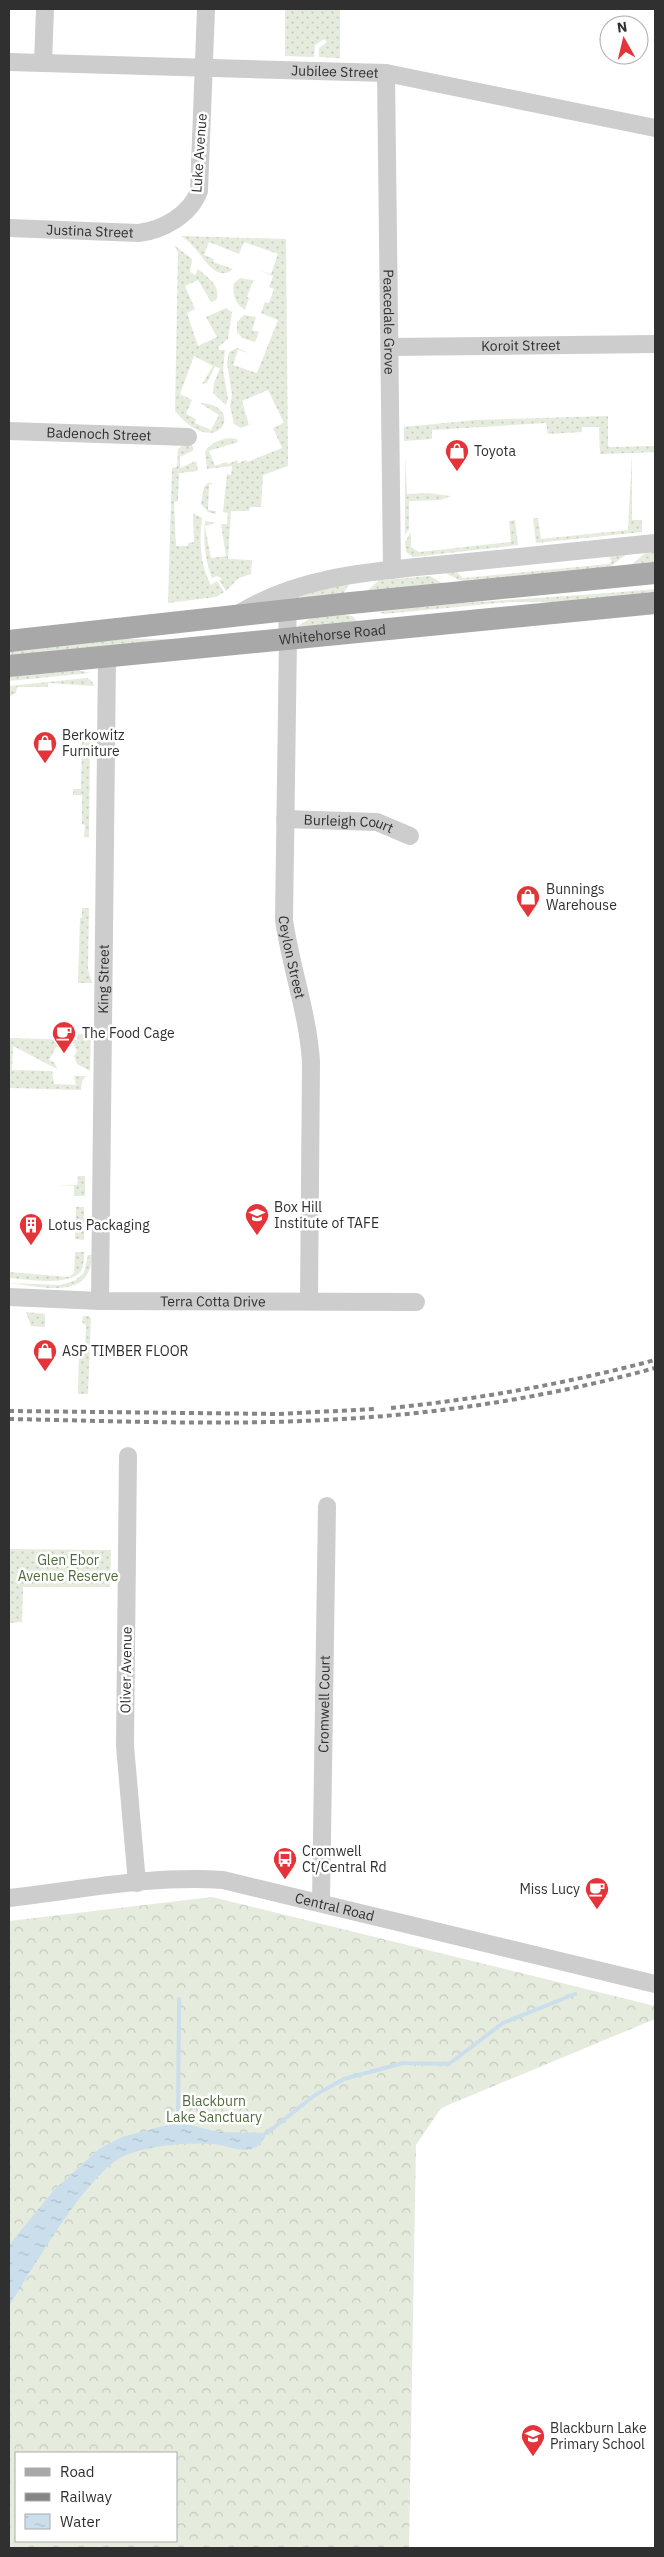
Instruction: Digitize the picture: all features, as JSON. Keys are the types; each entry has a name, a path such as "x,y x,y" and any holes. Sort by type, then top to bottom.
{"main road":[{"name":"Whitehorse Road","path":"9,641 351,603 655,574"},
{"name":"Whitehorse Road","path":"9,666 655,602"},
{"path":"351,603 373,629"}],"street":[{"path":"42,63 45,9"},
{"name":"Luke Avenue","path":"169,224 194,203 198,191 205,69 206,9"},
{"name":"Jubilee Street","path":"9,62 386,73 655,128"},
{"name":"Peacedale Grove","path":"386,73 392,570"},
{"name":"Justina Street","path":"9,228 139,233 156,231 169,224"},
{"name":"Koroit Street","path":"389,347 655,344"},
{"name":"Badenoch Street","path":"9,431 188,437"},
{"name":"Whitehorse Road","path":"236,616 265,599 289,589 344,576 655,543"},
{"name":"Ceylon Street","path":"287,610 284,920 289,955 309,1033 311,1062 309,1301"},
{"name":"King Street","path":"100,1301 107,656"},
{"name":"Burleigh Court","path":"285,819 377,822 410,836"},
{"name":"Terra Cotta Drive","path":"9,1296 100,1301 416,1302"},
{"name":"Oliver Avenue","path":"128,1456 125,1746 137,1883"},
{"name":"Cromwell Court","path":"321,1902 327,1506"},
{"name":"Central Road","path":"9,1898 196,1878 223,1880 321,1902 655,1984"}],"green space":[{"path":"285,9 340,9 340,58 319,57 319,48 327,42 324,39 315,45 314,57 285,56"},
{"path":"181,236 286,239 288,466 263,475 261,507 250,507 249,511 231,511 228,559 252,560 251,574 239,578 226,591 219,580 222,580 221,578 217,576 212,578 205,550 204,528 205,521 215,523 205,526 211,558 226,556 221,524 227,524 228,513 223,512 227,474 231,475 232,466 207,469 205,452 207,448 219,441 228,438 237,439 238,442 209,451 215,466 237,460 238,463 246,460 247,462 282,448 273,428 284,423 268,390 242,401 249,425 241,428 234,424 230,406 232,395 227,363 229,352 237,348 249,353 238,350 233,365 257,373 278,320 261,313 265,302 269,303 274,289 269,287 273,276 261,271 271,274 278,254 244,242 239,254 209,242 204,255 214,259 213,262 233,269 227,273 221,273 210,267 192,245"},
{"path":"174,245 192,259 190,272 195,275 198,269 213,282 217,290 216,300 211,302 198,280 185,286 195,309 187,313 198,346 217,337 206,317 226,308 232,312 228,339 218,347 220,350 225,350 223,370 228,399 226,405 213,393 214,383 220,368 215,366 207,383 202,384 213,366 194,356 180,394 192,400 186,414 196,419 195,423 211,430 219,415 200,403 214,406 222,412 224,420 222,427 215,432 204,432 191,426 175,411 178,253"},
{"path":"240,278 257,281 253,281 247,297 249,298 245,310 237,302 233,291 234,283"},
{"path":"244,315 256,317 252,330 259,332 255,342 242,338 237,332 237,322"},
{"path":"608,416 608,447 655,446 655,452 600,454 599,427 582,427 582,432 548,434 546,423 432,430 432,439 404,441 404,427 475,420"},
{"path":"183,445 192,445 194,450 180,457 180,468 196,461 198,471 179,473 178,501 174,502 176,546 188,546 188,543 194,542 193,513 202,518 201,544 207,577 211,585 217,581 224,592 216,597 168,603 172,468 177,467 178,449"},
{"path":"632,453 632,520 642,520 642,532 536,543 533,518 538,518 541,539 628,530"},
{"path":"405,455 407,494 428,493 451,496 441,500 409,501 409,529 405,535"},
{"path":"208,483 213,483 209,485 208,510 216,511 216,514 208,512 201,504 204,487"},
{"path":"515,520 518,545 413,557 406,552 405,542 411,532 411,547 419,552 511,542 509,521"},
{"path":"651,548 655,550 655,564 631,565"},
{"path":"632,550 610,567 464,582 438,570 453,568 463,578 608,564 612,562 606,552"},
{"path":"430,576 444,584 366,592 379,580"},
{"path":"350,583 343,594 264,604 285,597"},
{"path":"655,589 655,593 568,602 509,602 384,614 379,612 448,605"},
{"path":"352,616 357,621 299,628 298,626 311,618"},
{"path":"274,629 9,658 9,650 126,639 179,639"},
{"path":"79,670 90,673 9,681 9,677"},
{"path":"87,678 92,681 94,686 48,683 48,687 17,687 16,693 9,697 9,686"},
{"path":"82,740 90,740 89,837 84,837 85,825 82,824 82,795 73,795 73,789 81,789"},
{"path":"82,908 89,908 88,969 92,983 78,983"},
{"path":"78,1034 91,1034 90,1071 77,1064 74,1056 77,1051 73,1042 56,1047 49,1060 55,1063 57,1069 13,1046 12,1070 52,1071 54,1084 76,1085 74,1076 86,1076 82,1081 81,1090 9,1088 9,1038 77,1040"},
{"path":"78,1176 85,1176 85,1196 74,1196 74,1186 54,1186 77,1185"},
{"path":"76,1207 84,1207 84,1240 75,1239"},
{"path":"75,1252 84,1252 84,1262 81,1271 75,1276 58,1281 9,1278 9,1272 69,1277 74,1273"},
{"path":"88,1255 92,1255 89,1270 83,1280 74,1285 62,1288 49,1288 9,1283 60,1285 74,1281 84,1273"},
{"path":"26,1312 45,1314 45,1327 31,1326"},
{"path":"83,1316 89,1316 91,1319 88,1394 78,1394 79,1351 85,1351 86,1326 82,1322"},
{"name":"Glen Ebor Avenue Reserve","path":"10,1549 111,1550 110,1587 23,1587 22,1622 9,1623"},
{"name":"Blackburn Lake Sanctuary","path":"212,1897 655,2006 655,2019 441,2108 416,2145 409,2548 9,2548 9,1921"}],"water":[{"path":"178,2122 218,2132 267,2133 259,2145 247,2150 214,2144 180,2144 134,2152 109,2166 93,2182 61,2224 9,2306 9,2245 54,2190 99,2149 122,2137"}],"waterway":[{"path":"267,2133 315,2095 344,2079 403,2063 449,2064 503,2023 575,1994"},
{"path":"178,2122 179,1999"}],"railway":[{"path":"391,1408 458,1400 524,1389 590,1376 655,1360"},
{"path":"9,1419 217,1423 300,1421 382,1416 500,1402 578,1387 655,1368"},
{"path":"9,1411 278,1414 374,1409"}],"place":[{"name":"Toyota","path":"457,472"},
{"name":"Berkowitz Furniture","path":"45,764"},
{"name":"Bunnings Warehouse","path":"528,918"},
{"name":"The Food Cage","path":"64,1054"},
{"name":"Box Hill Institute of TAFE","path":"257,1236"},
{"name":"Lotus Packaging","path":"31,1246"},
{"name":"ASP TIMBER FLOOR","path":"45,1372"},
{"name":"Cromwell Ct/Central Rd","path":"285,1880"},
{"name":"Miss Lucy","path":"597,1910"},
{"name":"Blackburn Lake Primary School","path":"533,2457"}]}
